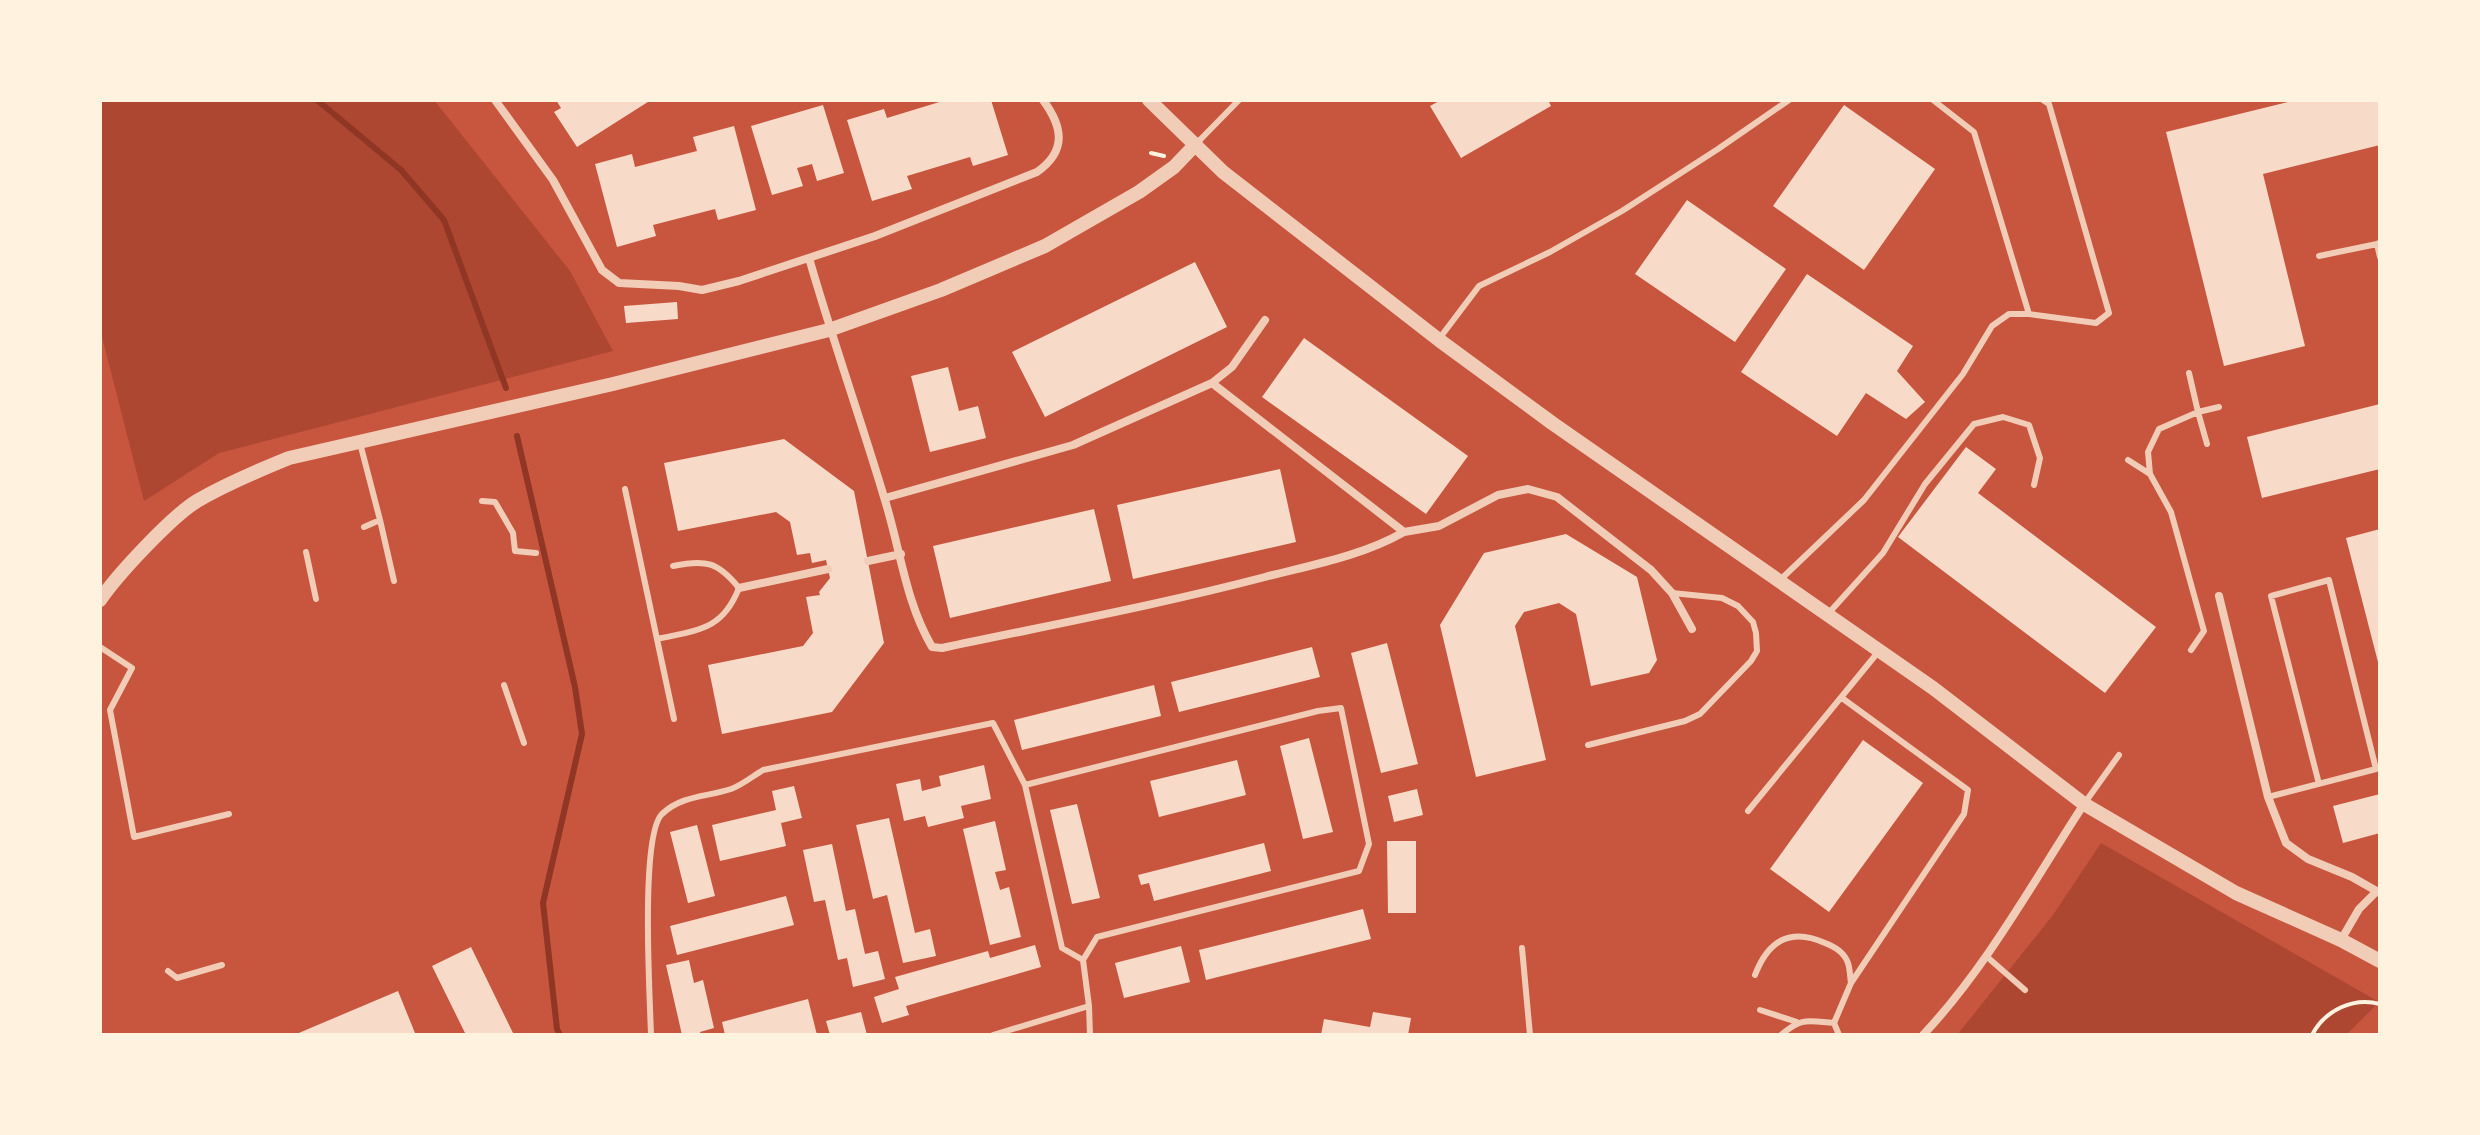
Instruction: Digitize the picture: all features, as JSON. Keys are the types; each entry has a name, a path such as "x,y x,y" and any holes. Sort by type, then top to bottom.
{"street":[{"path":"495,100 553,180 602,270 619,283 702,290 739,281 875,236 1037,172 1050,164 1058,150 1055,117 1043,100"},
{"path":"1149,100 1223,172 1439,340 1552,423 1933,688 2084,804 2236,893 2380,961"},
{"path":"100,600 154,539 194,503 289,458 613,384 829,330 941,290 1045,246 1139,192 1174,167 1196,144"},
{"path":"809,258 829,330 885,498 909,596 932,647 942,648 1203,593 1336,559 1385,543 1404,532 1439,526 1498,495 1528,489 1557,497 1651,570 1672,593 1692,629"},
{"path":"885,498 1073,445 1212,383 1232,367 1265,320"},
{"path":"1212,383 1404,532"},
{"path":"868,561 901,554"},
{"path":"739,588 828,569"},
{"path":"2219,596 2268,797 2286,843 2308,859 2379,892 2359,909 2341,940"},
{"path":"1923,1035 1959,994 1986,956 2084,804"}],"lane":[{"path":"1196,144 1239,100"},
{"path":"1439,340 1479,286 1550,252 1622,211 1789,100"},
{"path":"1933,100 1974,132 2029,314"},
{"path":"1779,581 1864,500 1963,374 1992,326 2009,314 2096,323 2109,313 2049,104 2043,100"},
{"path":"2319,256 2378,243 2380,257"},
{"path":"2189,373 2207,444"},
{"path":"2191,650 2204,631 2171,512 2150,474 2148,452 2159,429 2198,412 2219,407"},
{"path":"1827,615 1883,553 1925,484 1974,424 2003,417 2029,425 2040,458 2034,485"},
{"path":"360,440 394,581"},
{"path":"2128,460 2150,474"},
{"path":"625,489 674,719"},
{"path":"482,501 495,502 513,533 515,551 536,553"},
{"path":"364,527 380,520"},
{"path":"306,552 316,599"},
{"path":"657,639 701,629 718,619 731,606 739,588 725,571 709,563 673,566"},
{"path":"2268,797 2319,784 2376,769 2329,580 2271,596 2319,784"},
{"path":"1588,745 1685,721 1700,714 1757,651 1753,622 1738,606 1722,598 1672,593"},
{"path":"100,647 132,668 110,710 134,837 229,814"},
{"path":"1748,811 1879,651"},
{"path":"504,685 524,743"},
{"path":"1839,1035 1834,1023 1851,983 1964,814 1968,790 1842,698"},
{"path":"1025,785 1318,711 1341,708 1369,844 1359,871 1097,937 1083,960 1090,1035"},
{"path":"651,1035 648,918 652,833 661,815 689,797 732,788 763,770 993,723 1025,785 1062,948 1083,960"},
{"path":"2084,804 2119,755"},
{"path":"1755,975 1761,959 1773,945 1808,935 1838,949 1848,962 1851,983"},
{"path":"1522,948 1530,1035"},
{"path":"1986,956 2025,990"},
{"path":"168,971 177,978 222,965"},
{"path":"993,1035 1089,1006"},
{"path":"1760,1010 1797,1022 1834,1023"},
{"path":"1781,1035 1797,1022"}],"path":[{"path":"1151,153 1162,154"},
{"path":"2312,1035 2328,1015 2349,1004 2367,1001 2380,1004"}],"shaded area":[{"path":"100,100 434,100 570,271 613,351 219,453 144,501 100,329"},
{"path":"2101,843 2379,1002 2346,1035 1957,1035 2053,915"}],"building":[{"path":"556,100 651,100 577,147 554,112 561,108"},
{"path":"946,100 991,100 1008,155 973,166 970,157 907,176 912,189 872,201 847,120 884,109 887,118"},
{"path":"1441,100 1548,100 1551,106 1461,158 1430,106"},
{"path":"2296,100 2380,100 2380,145 2263,174 2305,346 2224,366 2166,132"},
{"path":"823,105 844,173 817,181 812,164 797,168 803,186 772,195 751,126"},
{"path":"1844,105 1935,169 1864,270 1773,206"},
{"path":"734,126 756,210 718,220 715,209 653,225 656,236 617,247 595,164 632,154 635,167 697,151 693,137"},
{"path":"1687,200 1786,269 1735,342 1635,274"},
{"path":"1195,262 1227,327 1045,417 1012,352"},
{"path":"1807,274 1913,346 1897,371 1925,402 1906,419 1866,393 1837,436 1741,372"},
{"path":"677,302 678,319 626,323 624,306"},
{"path":"1304,338 1468,456 1426,514 1262,397"},
{"path":"948,367 959,411 978,406 986,438 930,452 911,376"},
{"path":"2380,404 2380,469 2262,498 2247,437"},
{"path":"784,439 854,491 884,643 832,712 722,734 708,665 803,646 813,633 806,597 820,595 830,578 826,560 812,563 810,553 797,555 790,522 776,512 678,531 664,463"},
{"path":"1966,447 1996,469 1978,493 2156,627 2105,693 1898,537"},
{"path":"1280,469 1296,542 1133,579 1117,505"},
{"path":"1094,509 1111,581 950,618 933,546"},
{"path":"2380,529 2380,666 2379,666 2346,538"},
{"path":"1566,534 1637,577 1657,660 1649,673 1591,686 1576,614 1559,603 1524,612 1515,626 1546,760 1476,777 1440,625 1484,553"},
{"path":"1387,643 1418,764 1381,773 1351,653"},
{"path":"1312,647 1320,677 1179,712 1171,682"},
{"path":"1154,685 1161,716 1022,750 1014,720"},
{"path":"1309,738 1333,832 1303,839 1280,746"},
{"path":"1863,740 1923,783 1829,912 1770,869"},
{"path":"1237,760 1246,795 1159,817 1150,781"},
{"path":"984,765 991,799 961,806 964,818 928,827 925,816 904,821 896,784 920,779 922,791 941,786 939,776"},
{"path":"794,786 802,818 781,823 786,846 720,861 712,825 776,810 772,791"},
{"path":"1417,789 1423,815 1394,822 1388,796"},
{"path":"2380,794 2380,833 2343,843 2333,806"},
{"path":"1077,804 1100,898 1072,904 1050,810"},
{"path":"889,818 915,933 930,929 936,956 903,963 887,895 873,899 856,825"},
{"path":"995,821 1006,870 995,872 1000,890 1009,887 1021,937 990,945 963,829"},
{"path":"697,825 715,896 688,903 670,832"},
{"path":"1387,841 1416,841 1416,913 1388,913"},
{"path":"1264,843 1271,871 1154,901 1149,883 1141,885 1138,875"},
{"path":"832,844 846,911 855,909 865,954 878,951 885,979 853,987 847,958 838,960 825,900 814,902 803,850"},
{"path":"786,896 794,925 677,955 670,926"},
{"path":"1363,909 1371,939 1206,980 1199,950"},
{"path":"1035,945 1041,967 906,1006 909,1015 882,1023 874,997 899,989 895,977 988,951 990,958"},
{"path":"1181,946 1190,982 1124,998 1115,963"},
{"path":"471,947 514,1035 466,1035 432,966"},
{"path":"689,960 694,983 703,980 714,1028 700,1032 701,1035 682,1035 666,965"},
{"path":"398,991 415,1033 294,1035"},
{"path":"808,999 817,1035 725,1035 722,1022"},
{"path":"861,1012 867,1035 830,1035 826,1021"},
{"path":"1373,1012 1411,1018 1408,1035 1321,1035 1324,1019 1370,1027"}],"waterway":[{"path":"317,100 401,170 444,220 506,388"},
{"path":"517,436 575,687 582,734 543,903 560,1035"}]}
